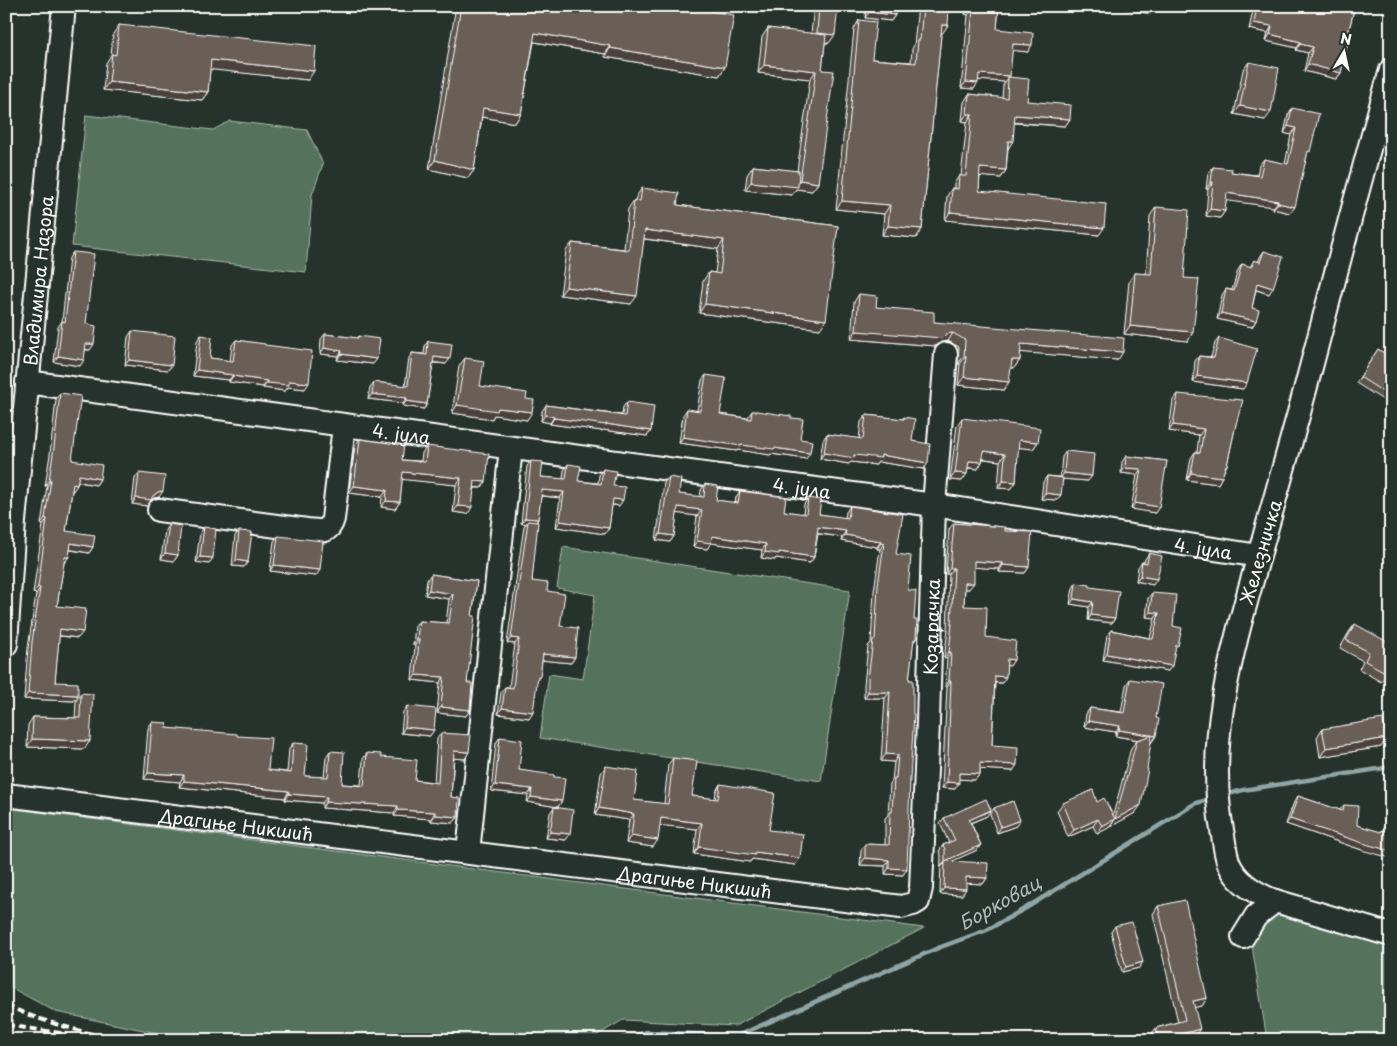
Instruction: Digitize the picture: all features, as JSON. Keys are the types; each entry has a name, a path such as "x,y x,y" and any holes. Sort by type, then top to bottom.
{"street":[{"name":"Владимира Назора","path":"6,644 14,521 64,6"},
{"name":"Железничка","path":"1391,70 1359,181 1302,401 1237,632 1227,676 1219,732 1218,779 1219,813 1229,864 1244,884 1260,895 1275,901 1391,935"},
{"name":"Козарачка","path":"918,901 921,888 927,751 934,505 946,354"},
{"name":"4. јула","path":"27,382 934,505 1259,556"},
{"path":"159,510 324,531 330,527 333,519 344,426"},
{"path":"468,852 511,448"},
{"name":"Драгиње Никшић","path":"6,795 901,908 918,901"},
{"path":"1243,937 1256,916 1275,901"}],"green space":[{"path":"86,115 213,130 230,121 307,130 323,164 312,195 306,272 72,246"},
{"path":"563,547 850,590 821,781 540,738 549,674 583,679 595,595 557,588"},
{"path":"7,808 924,928 735,1026 623,1020 589,1040 191,1040 56,1012 6,985"},
{"path":"1275,908 1391,945 1391,1040 1267,1040 1251,940"}],"building":[{"path":"461,6 682,6 734,15 725,67 610,48 611,46 535,33 521,114 483,108 474,170 435,160"},
{"path":"819,6 838,6 835,35 817,33"},
{"path":"869,6 896,6 895,15 869,12"},
{"path":"923,6 949,8 948,25 942,25 922,229 888,226 890,205 842,201 859,20 876,22 872,59 916,63"},
{"path":"970,6 999,6 997,29 1033,33 1032,45 1013,44 1010,76 979,74 978,83 966,82 973,9"},
{"path":"1140,6 1154,6 1154,9"},
{"path":"1257,6 1355,6 1346,41 1348,42 1341,73 1308,64 1313,47 1270,34 1272,26 1254,23"},
{"path":"119,25 316,46 314,71 211,60 208,92 109,82 112,54 116,55"},
{"path":"768,28 826,35 822,70 834,71 818,183 800,180 816,71 764,65"},
{"path":"1249,62 1279,68 1271,112 1240,106"},
{"path":"1008,77 1029,79 1027,101 1071,105 1070,119 1015,115 1013,141 1008,141 1006,170 980,168 979,191 1106,204 1104,228 950,212 952,188 958,189 959,176 966,176 972,114 967,114 969,94 1007,98"},
{"path":"1292,108 1319,114 1295,207 1278,203 1278,201 1227,193 1225,211 1210,209 1213,167 1232,169 1231,172 1260,176 1264,159 1288,164 1296,128 1288,126"},
{"path":"753,166 799,171 798,187 751,182"},
{"path":"642,188 679,193 677,205 838,226 826,320 705,304 709,272 720,274 724,240 645,230 637,296 566,287 572,243 629,250 634,200 640,201"},
{"path":"1156,207 1189,210 1184,278 1199,279 1193,332 1130,326 1135,273 1151,274"},
{"path":"1264,251 1283,257 1273,288 1257,283 1252,308 1259,310 1256,321 1221,313 1226,289 1234,291 1242,264 1252,267 1254,260 1260,262"},
{"path":"73,252 94,254 86,324 96,326 94,344 86,344 84,360 58,356 62,321 65,322"},
{"path":"859,294 877,296 876,307 934,312 934,322 1124,338 1123,352 1021,344 1020,360 1012,360 1009,382 964,377 965,340 953,333 946,334 942,338 856,331"},
{"path":"132,331 175,336 172,365 129,360"},
{"path":"325,334 380,339 377,359 341,354 342,351 324,348"},
{"path":"201,335 212,337 210,358 233,361 236,340 312,351 309,383 289,381 289,385 267,383 267,381 197,370"},
{"path":"1219,338 1257,349 1247,383 1197,376 1199,356 1214,358"},
{"path":"428,341 452,344 450,359 434,357 427,404 406,401 407,398 372,394 374,382 408,386 412,353 427,355"},
{"path":"1378,349 1391,358 1391,397 1360,377"},
{"path":"465,358 484,361 480,386 527,393 526,399 534,400 532,412 498,408 497,411 457,405"},
{"path":"706,375 726,378 720,414 751,419 752,411 757,411 803,419 800,439 812,441 810,453 741,446 683,437 687,409 700,411"},
{"path":"60,393 81,396 72,460 102,465 100,479 79,475 77,485 73,484 66,531 95,535 93,547 71,543 69,557 65,557 57,606 86,609 83,632 60,629 55,682 78,683 78,695 28,693 32,642 40,588 38,587 47,519 45,518 51,480 49,480"},
{"path":"1178,394 1243,400 1227,465 1222,477 1191,473 1195,452 1200,453 1204,429 1173,425"},
{"path":"627,402 654,406 651,431 554,418 545,415 546,405 625,416"},
{"path":"866,415 915,419 912,441 930,444 928,463 881,455 881,458 854,455 854,458 824,453 827,434 863,439"},
{"path":"962,418 1040,428 1038,442 1019,440 1016,482 1003,481 1005,454 984,451 982,462 969,461 967,474 955,473"},
{"path":"360,439 404,445 402,460 425,462 427,446 489,454 486,482 475,481 472,507 458,506 461,478 403,472 400,502 386,501 387,490 354,486"},
{"path":"1066,451 1094,454 1092,476 1064,473"},
{"path":"1126,456 1167,461 1159,507 1135,503 1141,469 1125,468"},
{"path":"531,461 543,462 541,477 566,479 568,464 581,466 578,481 601,484 603,469 616,471 613,486 625,487 623,500 613,499 609,528 560,521 564,492 542,490 538,519 525,518"},
{"path":"139,473 165,476 163,491 158,492 151,500 136,498"},
{"path":"1047,476 1063,478 1061,495 1045,493"},
{"path":"669,477 681,479 679,494 704,497 705,484 718,486 716,500 738,503 740,491 786,497 784,511 806,514 808,498 821,500 819,514 848,518 850,506 903,514 896,554 911,556 908,590 916,591 914,620 917,620 916,639 914,639 909,680 913,680 914,714 907,869 889,868 889,860 865,858 865,844 889,845 890,812 892,812 894,778 896,778 898,755 886,754 890,692 868,692 884,543 845,535 846,531 818,527 814,557 765,552 766,544 712,536 711,543 697,541 702,510 678,507 674,536 660,534"},
{"path":"528,521 538,522 532,581 548,583 547,591 565,594 560,626 578,628 575,657 543,654 533,712 502,708 505,687 513,688 519,639 511,638"},
{"path":"954,523 1005,527 1005,531 1032,532 1029,567 974,561 974,583 965,583 964,606 987,607 986,637 1016,641 1014,660 1007,659 1006,677 995,676 992,745 1018,747 1017,765 980,763 980,774 959,773 959,783 947,782 951,681 949,681 951,652 949,652 954,568 950,568"},
{"path":"169,524 181,526 178,555 165,553"},
{"path":"204,527 216,529 213,558 200,557"},
{"path":"239,531 252,532 248,562 236,560"},
{"path":"278,536 323,541 320,570 274,565"},
{"path":"1149,553 1162,556 1157,579 1140,576 1142,562 1147,563"},
{"path":"431,574 477,581 472,616 475,616 467,683 472,683 470,710 441,707 444,677 416,675 419,621 449,623 453,594 429,590"},
{"path":"1076,583 1119,591 1115,618 1091,615 1093,602 1074,599"},
{"path":"1152,593 1176,595 1173,626 1182,628 1172,666 1107,654 1111,630 1153,639 1159,613 1150,612"},
{"path":"1355,624 1391,644 1391,666 1387,673 1365,661 1369,652 1346,640"},
{"path":"1130,679 1162,684 1156,718 1159,719 1156,736 1119,730 1120,726 1088,721 1090,708 1124,713"},
{"path":"81,693 93,694 90,741 32,739 33,717 80,718"},
{"path":"407,706 436,709 434,730 405,727"},
{"path":"1383,719 1387,738 1326,748 1322,729"},
{"path":"152,722 167,723 166,728 271,738 268,770 291,773 293,743 308,744 305,776 328,777 330,751 344,752 342,784 364,786 367,753 381,754 381,757 417,760 415,780 438,783 441,733 471,735 469,752 454,751 451,797 459,798 458,817 435,815 435,812 398,810 398,806 326,802 327,797 289,794 289,791 184,781 184,775 148,773"},
{"path":"1152,735 1141,805 1115,819 1137,740"},
{"path":"500,737 522,740 519,770 565,778 562,801 531,797 532,789 495,785"},
{"path":"673,758 697,761 692,796 718,799 720,784 775,793 769,830 803,834 800,858 755,852 755,855 699,847 702,823 661,818 658,840 631,836 634,814 599,808 606,766 638,771 634,800 668,804"},
{"path":"1093,790 1097,802 1104,798 1115,819 1102,826 1098,819 1074,830 1063,803"},
{"path":"1298,796 1343,811 1344,805 1358,806 1357,825 1391,833 1391,851 1290,819"},
{"path":"986,799 991,810 969,820 981,845 945,861 943,845 955,840 944,818"},
{"path":"1013,801 1020,820 1001,827 994,808"},
{"path":"554,807 573,810 570,834 550,832"},
{"path":"945,861 988,863 987,878 966,877 966,889 944,888"},
{"path":"1185,900 1207,998 1193,1001 1200,1029 1159,1040 1156,1028 1185,1020 1158,906"},
{"path":"1132,922 1143,962 1126,967 1115,926"},
{"path":"728,1037 747,1040 728,1040"}],"waterway":[{"name":"Борковац","path":"1225,795 1243,790 1391,767"},
{"name":"Борковац","path":"614,1040 647,1032 737,1036 938,948 987,930 1196,803 1212,799"}],"railway":[{"path":"6,1005 46,1021 115,1040"},
{"path":"6,1025 67,1034"}]}
